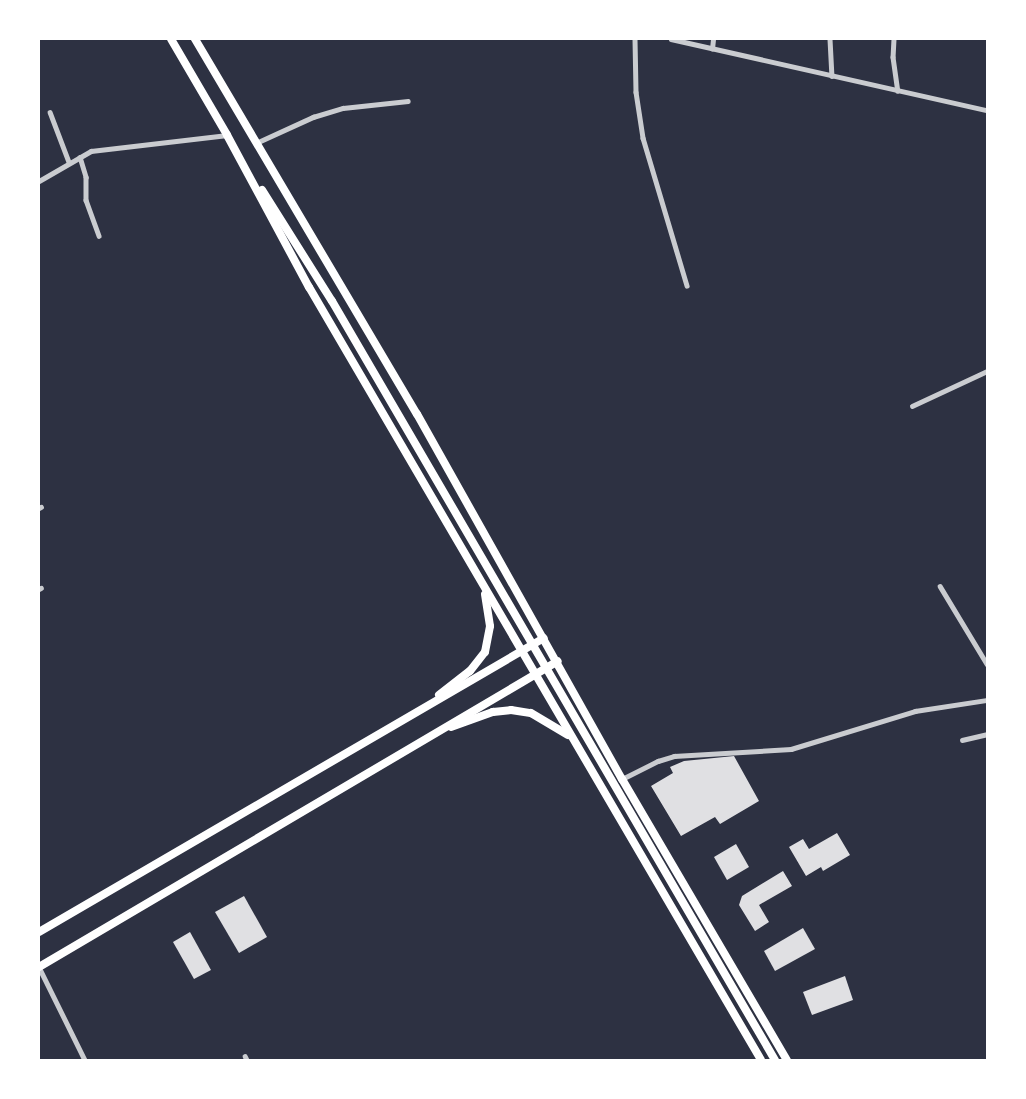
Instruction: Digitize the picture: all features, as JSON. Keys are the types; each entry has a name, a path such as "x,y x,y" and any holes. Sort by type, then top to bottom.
{"main road":[{"path":"171,39 227,135 332,301 775,1060"},
{"path":"195,39 478,522 622,778 787,1060"},
{"path":"227,135 287,248 761,1060"},
{"path":"454,536 466,540 473,536 477,532 478,522"},
{"path":"414,714 470,671 485,652 490,626 484,588"},
{"path":"39,932 544,638"},
{"path":"39,967 558,661"},
{"path":"424,738 475,718 511,710 531,713 570,736"},
{"path":"609,802 609,791 622,778"}],"street":[{"path":"635,39 636,92 643,138 687,286"},
{"path":"671,39 987,110"},
{"path":"712,49 713,39"},
{"path":"830,39 832,76"},
{"path":"894,39 893,57 898,91"},
{"path":"256,143 313,117 343,108 408,101"},
{"path":"50,112 69,162"},
{"path":"39,181 69,162 106,148 227,135"},
{"path":"80,157 86,177 86,200 99,236"},
{"path":"912,406 987,371"},
{"path":"940,586 987,664"},
{"path":"622,778 674,756 791,749 915,711 987,700"},
{"path":"962,740 987,734"},
{"path":"39,967 85,1060"}],"building":[{"path":"734,756 759,801 720,824 715,817 681,836 651,786 673,773 670,767 684,761"},
{"path":"837,833 850,855 823,871 821,867 806,876 789,847 803,839 809,849"},
{"path":"736,844 749,867 727,880 714,857"},
{"path":"783,871 792,886 759,905 769,922 755,931 739,905 742,896"},
{"path":"244,896 267,937 239,953 215,912"},
{"path":"803,928 815,949 775,971 764,951"},
{"path":"190,932 211,970 194,979 173,942"},
{"path":"845,976 853,1000 812,1015 803,992"}]}
